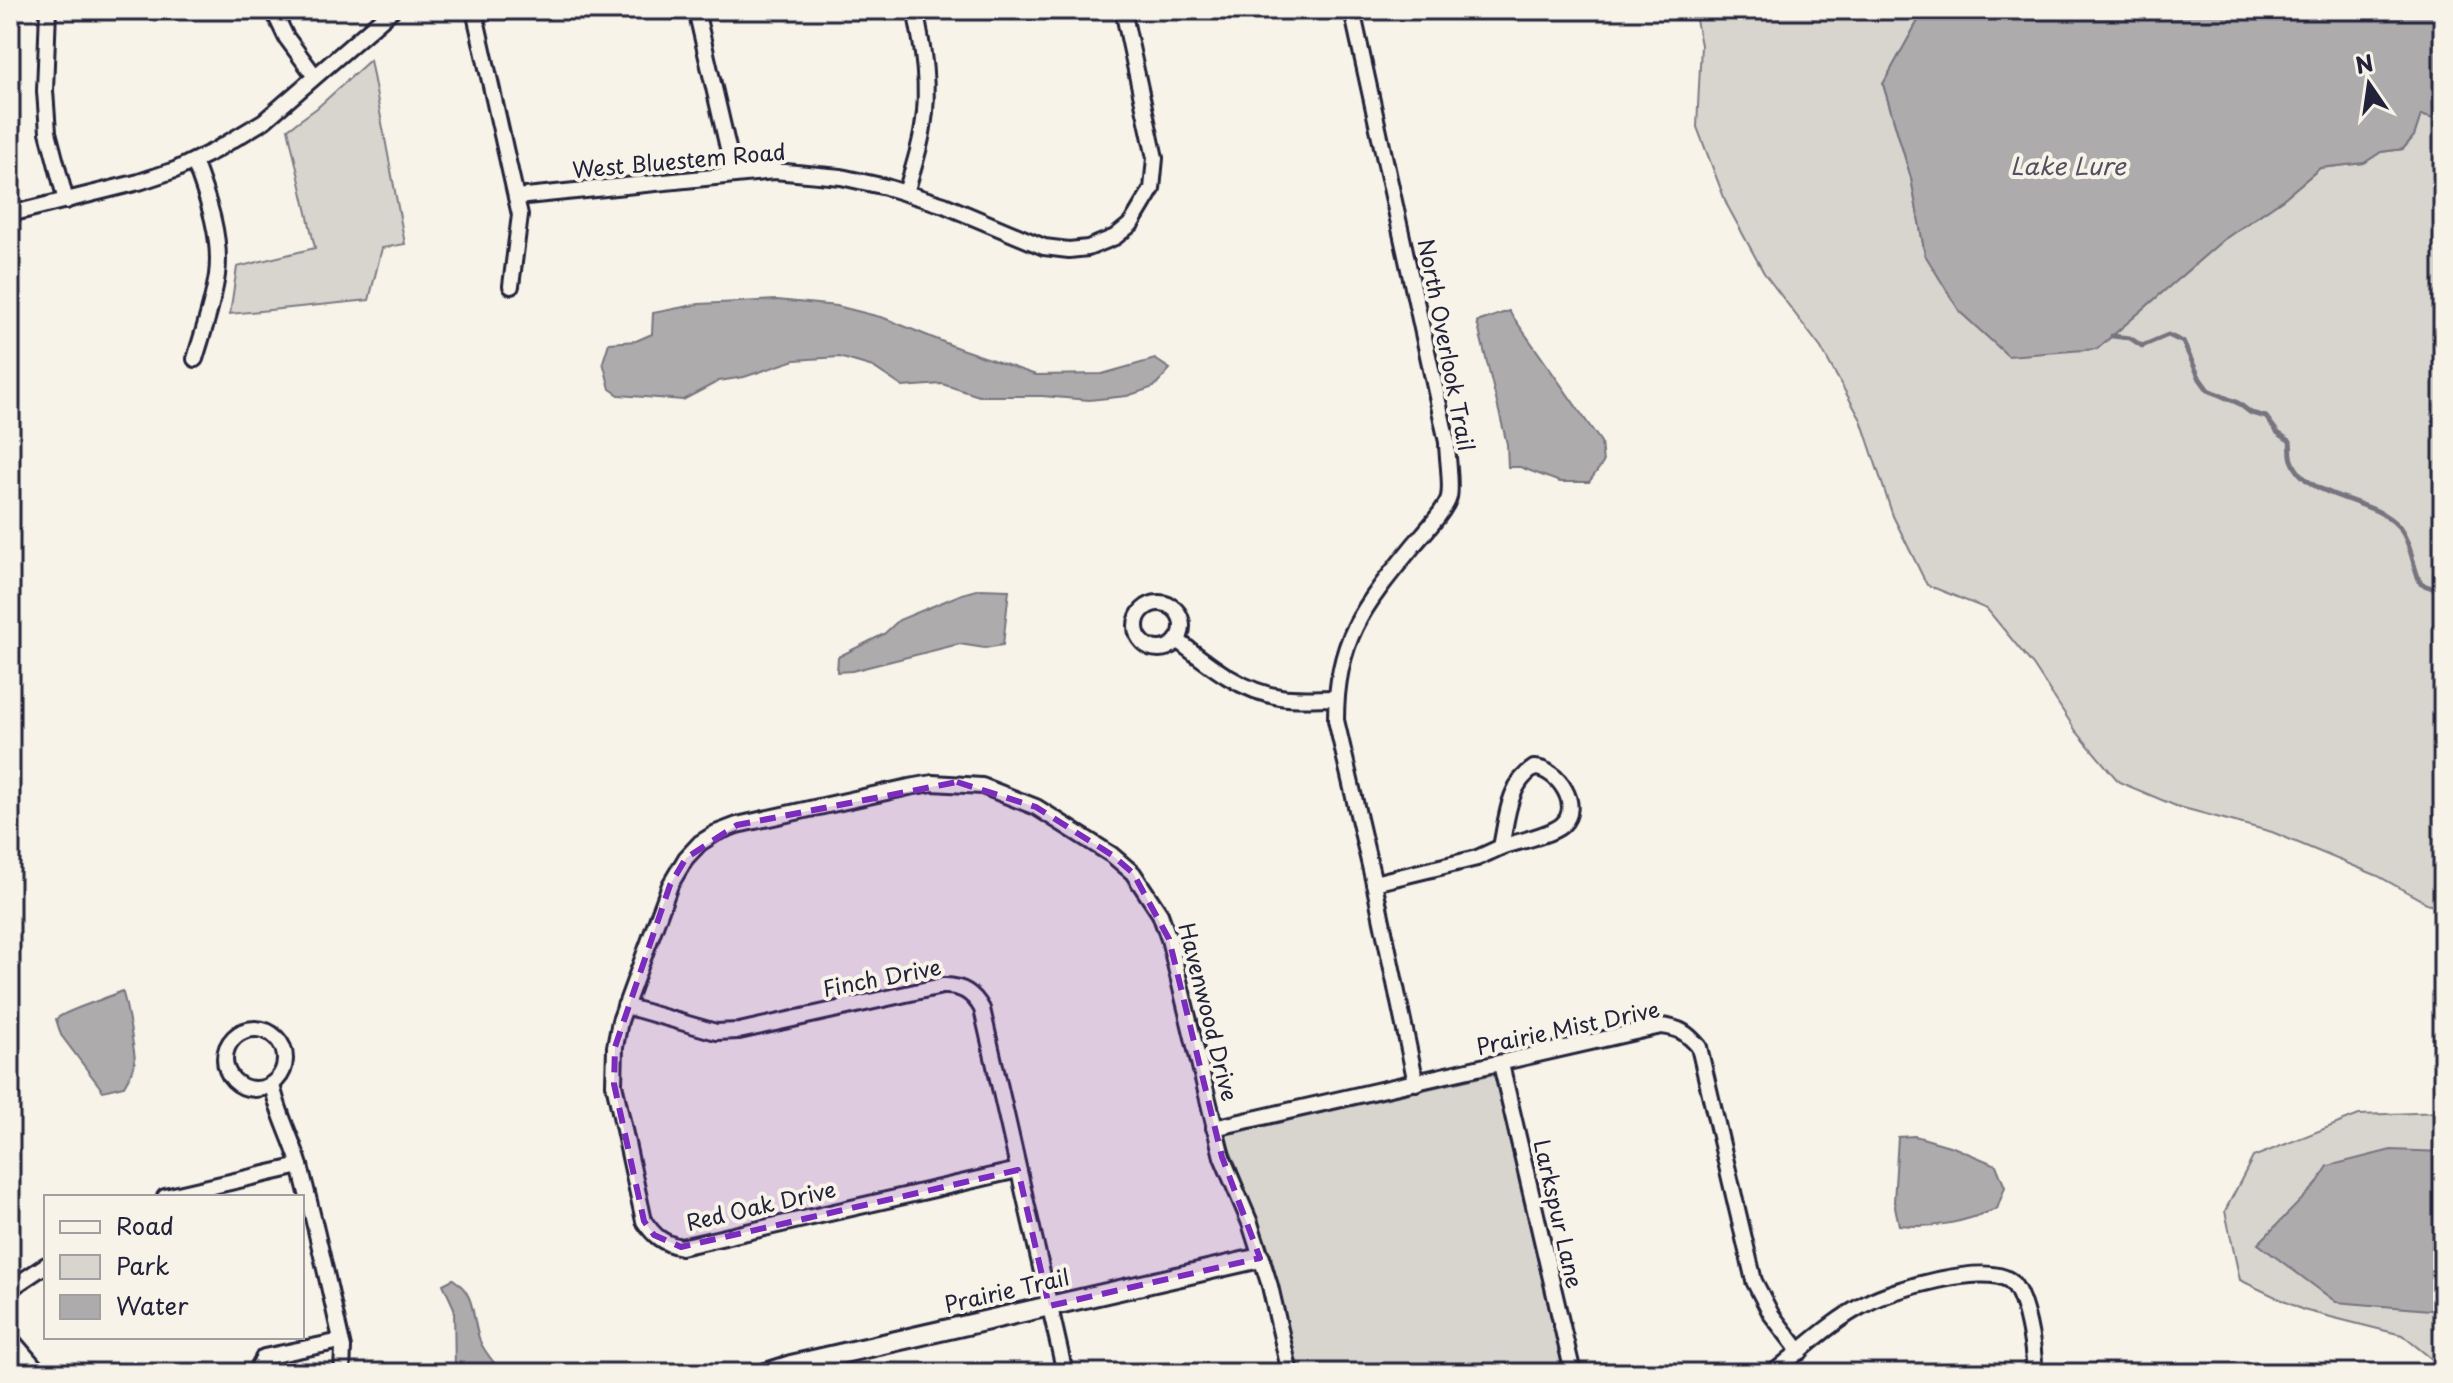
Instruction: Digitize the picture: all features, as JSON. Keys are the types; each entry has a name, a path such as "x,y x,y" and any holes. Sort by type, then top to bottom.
{"street":[{"path":"48,10 45,91 48,132 66,201"},
{"path":"273,10 286,37 314,75"},
{"path":"10,214 139,182 194,161 264,121 392,10"},
{"path":"474,10 520,215 511,286"},
{"path":"696,10 734,174"},
{"path":"906,193 924,126 925,106 924,51 915,10"},
{"name":"West Bluestem Road","path":"516,197 774,171 841,177 944,205 1044,247 1069,250 1088,248 1115,237 1123,230 1141,211 1152,189 1155,158 1123,10"},
{"name":"North Overlook Trail","path":"1352,10 1447,442 1449,497 1427,530 1368,602 1342,654 1336,698 1336,720 1416,1083"},
{"path":"194,161 213,219 217,246 217,275 195,359"},
{"path":"1177,640 1221,673 1253,690 1281,698 1336,698"},
{"path":"1374,883 1477,858 1562,825 1569,813 1567,795 1558,778 1545,768 1534,768 1521,776 1510,804 1501,847"},
{"name":"Havenwood Drive","path":"625,1006 670,885 686,858 700,843 716,833 737,825 945,782 982,786 1036,807 1112,855 1133,873 1160,914 1169,939 1222,1157 1250,1223 1270,1286 1290,1373"},
{"name":"Finch Drive","path":"625,1006 704,1029 739,1031 942,986 953,985 967,990 982,1009 1065,1373"},
{"name":"Red Oak Drive","path":"625,1006 615,1047 614,1084 644,1221 654,1235 667,1244 681,1247 1018,1170"},
{"name":"Prairie Mist Drive","path":"1214,1128 1661,1026 1677,1027 1699,1047 1754,1281 1771,1314 1800,1352"},
{"path":"260,1029 270,1032 283,1047 284,1067 272,1084 253,1089 235,1083 229,1075 224,1056 232,1039 240,1032 260,1029"},
{"name":"Larkspur Lane","path":"1501,1064 1573,1373"},
{"path":"272,1084 300,1166 341,1341 342,1373"},
{"path":"174,1195 300,1166"},
{"name":"Prairie Trail","path":"766,1373 1260,1258"},
{"path":"10,1289 44,1266"},
{"path":"1773,1373 1842,1318 1866,1303 1891,1293 1971,1274 1998,1276 2011,1281 2020,1293 2034,1373"},
{"path":"10,1338 40,1373"},
{"path":"255,1373 264,1357 341,1341"}],"highlighted area":[{"path":"957,782 1036,807 1112,855 1133,873 1169,939 1222,1157 1260,1258 1049,1306 1018,1170 681,1247 654,1235 644,1221 614,1084 615,1047 670,885 686,858 737,825"}],"green space":[{"path":"1694,10 1924,10 1883,84 1911,178 1925,255 2097,349 2223,240 2283,199 2320,168 2364,163 2381,152 2403,149 2414,136 2421,115 2443,122 2443,912 2378,876 2272,832 2176,806 2119,782 2076,731 2033,665 1987,609 1927,585 1893,516 1861,420 1821,348 1764,273 1727,205 1697,127 1701,45"},
{"path":"370,60 405,244 382,248 369,300 230,314 237,267 315,248 288,129 317,108"},
{"path":"1494,1074 1564,1373 1298,1373 1271,1255 1224,1135"},
{"path":"2443,1112 2443,1368 2402,1335 2303,1310 2240,1280 2225,1211 2253,1157 2359,1115"}],"water":[{"name":"Lake Lure","path":"1924,10 2443,10 2443,122 2421,115 2414,136 2403,149 2381,152 2364,163 2320,168 2283,199 2223,240 2097,349 2008,356 1960,312 1925,255 1911,178 1883,84"},
{"path":"777,300 837,306 884,318 1036,375 1102,374 1155,359 1170,369 1154,387 1127,396 1089,400 979,396 942,384 903,387 873,367 839,357 795,360 744,377 719,381 683,400 619,395 610,389 603,362 609,343 636,341 652,334 653,313 699,304"},
{"path":"1509,311 1601,442 1603,463 1589,482 1560,482 1520,467 1508,467 1507,444 1477,322"},
{"path":"980,589 1009,590 1003,645 985,648 959,644 837,672 838,657 884,634 899,620"},
{"path":"122,991 135,1062 124,1086 103,1091 61,1035 56,1019"},
{"path":"1915,1136 1953,1147 1996,1165 2005,1187 1997,1209 1949,1223 1899,1225 1894,1202 1898,1137"},
{"path":"2391,1150 2443,1152 2443,1307 2430,1310 2336,1302 2258,1244 2316,1185 2328,1166"},
{"path":"453,1279 470,1299 482,1345 502,1373 455,1373 454,1308 443,1284"}],"waterway":[{"path":"2112,336 2130,338 2142,346 2168,335 2183,342 2208,390 2238,403 2251,413 2266,417 2278,433 2290,441 2292,460 2299,473 2310,483 2373,509 2399,527 2407,541 2421,584 2443,592"}]}
